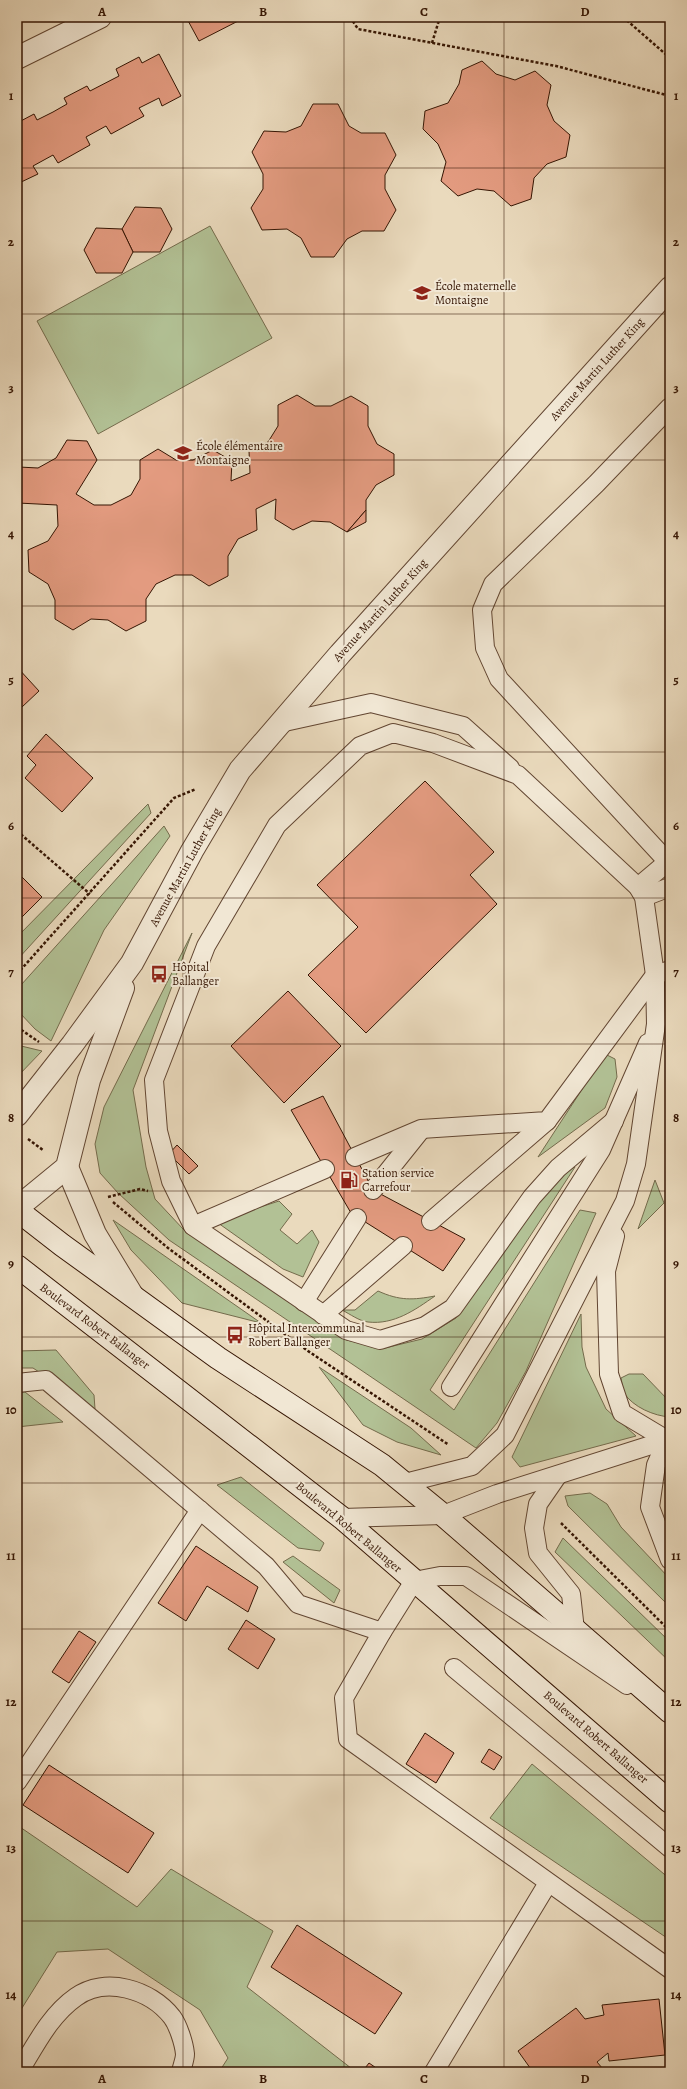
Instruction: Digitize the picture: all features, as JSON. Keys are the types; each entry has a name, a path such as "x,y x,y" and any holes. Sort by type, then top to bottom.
{"main road":[{"path":"17,58 100,17"},
{"name":"Avenue Martin Luther King","path":"67,1167 89,1080 132,963 192,850 240,770 340,654 670,288"},
{"name":"Avenue Martin Luther King","path":"17,1115 72,1045 132,963"},
{"path":"132,1295 95,1234 67,1167 17,1209 62,1245 218,1358 382,1465 443,1515 670,1713"},
{"name":"Boulevard Robert Ballanger","path":"17,1266 342,1518 670,1802"}],"lane":[{"path":"641,892 669,861 499,679 485,648 482,610 493,584 596,484 670,407"},
{"path":"280,723 372,703 463,726 518,775 641,892 662,973 636,1164 606,1271 609,1374 622,1413 669,1439"},
{"path":"518,775 433,743 393,733 360,746 277,825 206,946 154,1080 158,1130 171,1181 193,1226 323,1316 346,1330 380,1340 425,1326 453,1308 532,1198 558,1168 614,1121"},
{"path":"641,892 670,887"},
{"path":"431,1221 547,1120 662,973"},
{"path":"451,1387 601,1150 656,1024"},
{"path":"355,1157 421,1129 547,1120"},
{"path":"373,1190 421,1129"},
{"path":"193,1226 325,1170"},
{"path":"404,1483 472,1466 505,1435 625,1201"},
{"path":"304,1302 357,1218"},
{"path":"323,1316 403,1246"},
{"path":"17,1383 46,1380 266,1566 298,1604 382,1632"},
{"path":"342,1518 443,1515 497,1494 669,1439"},
{"path":"669,1439 656,1465 650,1507 670,1560"},
{"path":"558,1475 538,1504 534,1528 538,1553 571,1594 575,1630"},
{"path":"17,1782 200,1510"},
{"path":"670,1713 466,1576 440,1576 414,1581 382,1632 344,1698 348,1739 670,1969"},
{"path":"454,1668 670,1848"},
{"path":"434,2072 548,1883"},
{"path":"19,2072 59,2011 76,1997 92,1989 111,1986 130,1989 153,2000 172,2017 178,2030 184,2054 181,2072"}],"path":[{"path":"350,17 358,29 556,66 670,96"},
{"path":"432,43 440,17"},
{"path":"623,17 670,58"},
{"path":"17,974 90,894 174,798 240,770"},
{"path":"17,831 90,894"},
{"path":"23,1136 67,1167"},
{"path":"178,1196 140,1189 106,1197 168,1248 302,1346 455,1450"},
{"path":"559,1522 670,1631"}],"green space":[{"path":"210,226 272,338 98,434 37,321"},
{"path":"148,804 151,813 17,960 17,937"},
{"path":"164,826 170,836 104,930 51,1041 35,1029 19,1012 21,985"},
{"path":"192,933 133,1090 146,1167 155,1199 184,1230 346,1340 385,1348 422,1339 456,1318 532,1197 547,1180 575,1167 430,1390 454,1410 580,1210 596,1213 526,1371 497,1423 476,1448 169,1240 118,1193 100,1173 95,1144 104,1107"},
{"path":"17,1045 42,1051 17,1077"},
{"path":"605,1054 615,1059 617,1077 605,1108 538,1157"},
{"path":"655,1180 664,1203 638,1229"},
{"path":"279,1201 292,1214 280,1230 297,1244 312,1230 319,1242 303,1277 283,1269 211,1218 242,1213"},
{"path":"113,1220 261,1323 182,1303 131,1250"},
{"path":"378,1291 393,1297 406,1299 435,1296 412,1311 387,1321 368,1322 358,1319 342,1310 355,1310"},
{"path":"581,1314 582,1347 586,1367 606,1409 636,1436 520,1467 512,1457"},
{"path":"56,1350 94,1395 95,1409 33,1368 17,1368 17,1351"},
{"path":"319,1367 411,1428 441,1455 397,1442 363,1425"},
{"path":"629,1374 643,1374 670,1402 670,1417 657,1415 644,1410 628,1398 623,1391 621,1378"},
{"path":"25,1392 63,1422 17,1427 17,1393"},
{"path":"241,1477 324,1543 320,1551 298,1548 217,1485"},
{"path":"590,1493 607,1504 621,1527 670,1579 670,1607 568,1506 565,1496"},
{"path":"563,1538 670,1642 670,1662 555,1552"},
{"path":"293,1556 340,1590 334,1603 283,1562"},
{"path":"532,1764 670,1879 670,1940 490,1818"},
{"path":"17,1825 137,1907 171,1869 273,1931 247,1987 356,2072 219,2072 228,2058 200,2010 108,1949 57,1952 17,2016"}],"building":[{"path":"186,17 241,17 242,19 199,41"},
{"path":"159,54 181,96 162,106 159,98 139,108 144,116 111,134 106,126 86,137 90,145 58,163 53,155 33,166 38,174 17,184 17,123 34,114 37,120 53,112 67,104 64,98 87,86 90,91 119,76 116,69 139,57 142,63"},
{"path":"482,61 496,74 515,80 535,71 551,85 547,105 554,121 570,135 566,157 547,164 534,178 531,199 511,206 494,191 477,189 458,196 441,181 446,162 438,144 423,129 425,111 448,103 459,84 462,70"},
{"path":"313,104 338,104 349,126 361,133 385,133 396,155 385,175 385,189 396,210 384,231 362,231 347,239 334,257 311,257 301,238 287,229 262,230 251,208 263,189 263,174 252,152 264,131 286,132 301,126"},
{"path":"135,207 161,208 172,229 160,252 133,252 122,229"},
{"path":"96,228 122,229 133,252 122,273 96,273 84,250"},
{"path":"297,395 315,406 331,406 351,396 368,406 368,426 377,444 394,454 394,475 376,485 366,500 366,510 347,532 330,522 312,521 293,530 275,519 276,499 256,509 257,530 238,539 228,556 228,576 209,586 192,575 175,575 156,584 146,599 146,621 126,631 108,620 91,619 73,630 55,619 55,600 48,584 29,572 28,550 48,541 58,526 57,505 18,503 17,470 19,467 38,468 56,458 67,440 87,441 97,460 76,494 94,505 111,505 131,495 140,479 140,460 158,449 176,460 193,460 213,450 232,461 231,481 250,473 249,451 268,442 278,426 278,405"},
{"path":"366,510 366,522 347,532"},
{"path":"17,667 39,691 22,707 17,701"},
{"path":"46,734 93,778 62,812 25,778 36,765 27,756"},
{"path":"425,781 494,852 470,875 497,904 366,1033 308,975 358,927 317,885"},
{"path":"17,872 42,897 17,922"},
{"path":"288,991 341,1046 284,1103 231,1046"},
{"name":"Station service Carrefour","path":"323,1096 373,1190 465,1239 443,1271 351,1213 291,1110"},
{"path":"177,1145 198,1166 189,1174 169,1154"},
{"path":"196,1546 258,1587 248,1612 207,1586 186,1621 158,1603"},
{"path":"246,1620 275,1639 258,1669 228,1649"},
{"path":"79,1631 96,1642 69,1683 52,1672"},
{"path":"425,1733 454,1753 436,1783 406,1764"},
{"path":"489,1749 502,1757 494,1770 481,1762"},
{"path":"49,1765 154,1833 128,1873 23,1805"},
{"path":"297,1925 402,1993 375,2034 271,1967"},
{"path":"659,1999 665,2055 609,2061 608,2053 597,2062 603,2069 599,2072 533,2072 518,2051 576,2008 585,2019 604,2015 602,2005"},
{"path":"369,2063 382,2072 362,2072"}],"place":[{"name":"École maternelle Montaigne","path":"422,293"},
{"name":"École élémentaire Montaigne","path":"183,453"},
{"name":"Hôpital Ballanger","path":"159,974"},
{"name":"Station service Carrefour","path":"349,1180"},
{"name":"Hôpital Intercommunal Robert Ballanger","path":"235,1335"}]}
